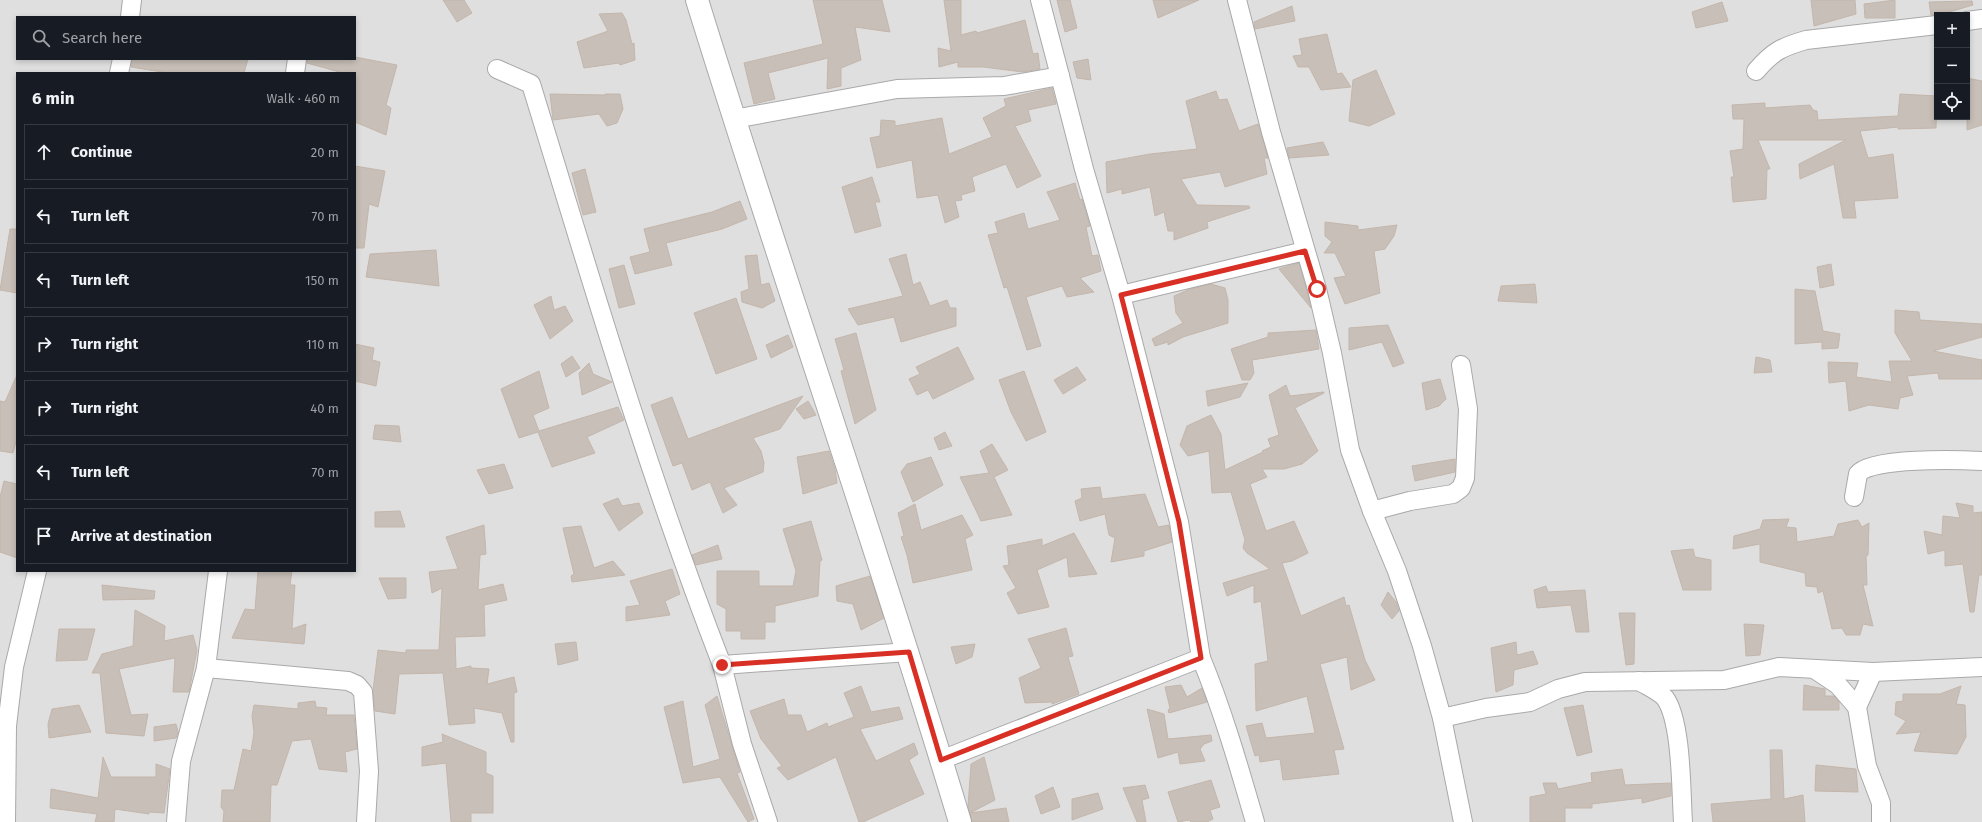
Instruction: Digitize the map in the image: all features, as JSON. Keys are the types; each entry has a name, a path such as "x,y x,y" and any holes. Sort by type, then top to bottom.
{"street":[{"path":"130,16 132,0"},
{"path":"697,0 734,119 909,652 960,822"},
{"path":"1040,0 1084,170 1121,295 1179,522 1201,658 1212,684 1255,822"},
{"path":"1237,0 1273,139 1317,289 1332,353 1350,450 1372,511 1397,571 1422,646 1442,718 1463,822"},
{"path":"1970,21 1982,19"},
{"path":"1756,71 1768,57 1786,46 1806,40 1934,25"},
{"path":"119,72 122,60"},
{"path":"295,72 298,60"},
{"path":"497,69 531,84 649,459 722,665 742,744 768,822"},
{"path":"734,119 897,89 1004,86 1060,76"},
{"path":"1121,295 1305,251"},
{"path":"1372,511 1410,501 1453,494 1461,488 1465,478 1468,409 1461,365"},
{"path":"1854,497 1858,474 1870,466 1945,459 1982,461"},
{"path":"6,822 6,726 14,667 37,572"},
{"path":"176,822 181,761 206,668 218,572"},
{"path":"722,665 909,652"},
{"path":"941,760 1201,658"},
{"path":"1442,718 1486,708 1530,702 1558,689 1585,682 1724,680 1779,667 1874,672 1982,667"},
{"path":"206,668 348,682 360,688 363,692 369,772 366,822"},
{"path":"1813,668 1838,684 1857,707 1867,766 1881,803 1882,822"},
{"path":"1857,707 1874,672"},
{"path":"1638,681 1664,698 1671,711 1678,745 1683,822"}],"shaded area":[{"path":"0,0 1982,0 1982,822 0,822"}],"building":[{"path":"443,0 464,0 472,13 457,22"},
{"path":"813,0 882,0 890,32 855,27 861,60 841,68 841,86 827,89 828,58 768,73 775,99 754,104 744,63 823,44"},
{"path":"944,0 961,0 961,35 976,31 977,33 1025,20 1033,54 1038,53 1040,69 1023,72 983,67 958,67 958,62 939,67 938,48 951,51"},
{"path":"1057,0 1070,0 1077,28 1065,32"},
{"path":"1153,0 1199,0 1158,18"},
{"path":"1811,0 1855,0 1856,14 1814,26"},
{"path":"1895,0 1895,18 1865,18 1864,4"},
{"path":"1972,1 1973,5 1949,12 1934,12 1934,15 1931,15 1929,2"},
{"path":"1722,2 1728,21 1696,28 1692,12"},
{"path":"1292,6 1295,21 1255,29 1254,22"},
{"path":"622,13 626,20 632,44 634,43 635,60 620,65 619,63 584,68 577,42 608,31 599,14"},
{"path":"1327,34 1337,74 1342,73 1351,87 1321,90 1309,67 1298,67 1293,56 1302,55 1299,39"},
{"path":"356,57 397,65 386,105 391,108 386,135 356,122 356,72 339,72 307,63 308,60 356,60"},
{"path":"1088,59 1091,80 1077,78 1073,62"},
{"path":"132,60 248,60 244,72 162,72 131,67"},
{"path":"1376,70 1395,114 1369,126 1349,121 1353,80"},
{"path":"1970,79 1982,81 1982,125 1967,130 1967,120 1970,120"},
{"path":"1052,88 1056,104 1028,110 1031,121 1015,126 1041,176 1017,188 1006,164 972,177 975,191 961,195 962,200 955,201 959,217 945,223 938,195 917,198 912,160 877,168 870,138 880,136 881,120 895,121 895,126 942,118 949,154 992,137 983,118 1006,106 1004,99"},
{"path":"1216,91 1219,100 1227,99 1239,131 1258,124 1268,158 1264,158 1267,174 1225,187 1220,172 1181,179 1197,205 1249,206 1250,208 1207,222 1208,228 1174,240 1174,231 1168,231 1164,212 1155,216 1150,187 1122,194 1122,189 1107,193 1106,162 1150,154 1197,149 1186,101"},
{"path":"550,94 620,94 623,109 617,123 607,126 599,114 553,120"},
{"path":"1900,94 1934,96 1934,120 1936,120 1936,128 1898,129 1898,127 1860,131 1868,158 1893,154 1898,198 1854,201 1856,218 1843,218 1834,164 1800,179 1799,164 1846,140 1758,140 1770,169 1767,169 1766,199 1733,202 1731,177 1734,177 1730,151 1743,149 1744,119 1733,119 1732,105 1765,103 1765,108 1810,105 1813,110 1817,111 1818,120 1898,116"},
{"path":"1323,142 1329,155 1289,158 1287,148"},
{"path":"356,166 385,171 378,207 369,204 364,248 356,248"},
{"path":"585,169 596,212 583,215 572,173"},
{"path":"872,177 880,202 875,202 881,226 855,233 842,187"},
{"path":"1075,183 1080,200 1082,199 1090,226 1086,227 1092,256 1098,255 1101,271 1080,278 1094,292 1067,297 1062,286 1026,297 1041,346 1027,350 1007,287 1004,288 988,235 998,233 995,222 1024,213 1028,229 1060,220 1047,192"},
{"path":"740,201 747,219 722,229 666,243 672,265 635,274 630,257 650,252 644,229 712,212"},
{"path":"1325,222 1358,226 1358,230 1397,225 1394,236 1385,249 1374,251 1380,293 1345,304 1334,278 1346,276 1335,253 1324,253 1332,242 1325,236"},
{"path":"10,229 16,229 16,293 0,290"},
{"path":"436,250 439,286 366,277 370,254"},
{"path":"906,254 913,285 920,282 930,306 947,300 950,308 956,308 956,326 901,342 894,317 858,325 848,309 903,296 889,259"},
{"path":"757,255 761,285 769,283 775,301 762,308 742,302 741,292 749,289 745,256"},
{"path":"1299,263 1307,292 1311,308 1279,269"},
{"path":"1831,264 1834,285 1820,288 1817,267"},
{"path":"624,265 635,304 619,308 609,269"},
{"path":"1211,284 1225,288 1228,300 1228,323 1183,337 1168,345 1168,342 1155,346 1152,339 1183,323 1176,313 1174,296 1190,289"},
{"path":"1535,284 1537,303 1498,301 1501,286"},
{"path":"1795,289 1815,291 1823,331 1840,334 1838,348 1822,349 1822,342 1795,344"},
{"path":"551,296 554,310 565,306 573,321 550,339 534,305"},
{"path":"736,298 757,359 716,374 694,313"},
{"path":"1895,310 1919,312 1920,320 1982,324 1982,337 1933,351 1982,360 1982,379 1939,379 1938,373 1907,376 1913,395 1900,398 1898,409 1869,405 1849,411 1846,381 1829,383 1828,362 1858,363 1856,377 1892,382 1889,361 1912,361 1895,333"},
{"path":"1388,325 1404,363 1393,367 1382,342 1349,350 1349,328"},
{"path":"1316,330 1319,349 1252,360 1254,373 1250,380 1242,380 1231,349 1268,337 1268,333"},
{"path":"856,333 876,410 855,424 841,371 844,370 835,339"},
{"path":"788,335 793,347 771,358 766,345"},
{"path":"356,344 374,348 372,360 380,362 376,386 356,381"},
{"path":"958,347 974,379 933,399 928,390 917,395 909,379 920,374 916,367"},
{"path":"572,356 580,368 566,377 561,364"},
{"path":"1756,357 1770,360 1772,372 1754,373"},
{"path":"589,363 593,374 612,382 582,395 579,373"},
{"path":"1077,367 1086,380 1063,394 1054,380"},
{"path":"539,371 549,408 533,415 539,431 618,407 624,420 587,437 595,453 552,467 538,432 519,438 501,389"},
{"path":"1024,371 1046,432 1026,441 1011,412 999,380"},
{"path":"16,377 16,442 13,453 0,451 0,401 5,402"},
{"path":"1440,379 1446,399 1439,406 1426,410 1422,383"},
{"path":"1248,383 1240,397 1208,406 1206,391"},
{"path":"1286,385 1290,396 1324,392 1295,408 1318,451 1302,464 1284,469 1262,469 1267,477 1250,484 1266,531 1294,521 1308,553 1292,561 1282,563 1301,616 1344,597 1346,606 1349,605 1365,660 1375,680 1351,690 1347,657 1320,664 1344,749 1334,750 1339,774 1283,780 1280,759 1260,762 1259,755 1255,756 1246,726 1262,723 1266,738 1315,733 1307,696 1256,711 1255,664 1268,661 1261,601 1254,603 1254,585 1227,596 1223,583 1270,569 1247,553 1243,548 1245,540 1231,492 1212,493 1209,451 1188,456 1180,445 1187,426 1211,415 1221,434 1225,470 1263,452 1262,451 1271,447 1268,439 1279,435 1269,395"},
{"path":"803,396 780,429 753,438 761,451 764,463 763,472 724,488 737,505 723,513 710,482 692,490 682,463 673,466 651,405 672,397 688,439"},
{"path":"808,401 816,415 804,419 796,409"},
{"path":"375,425 399,426 401,442 373,439"},
{"path":"945,432 952,446 939,450 934,438"},
{"path":"992,444 1008,470 994,477 1012,515 981,521 960,477 989,473 980,451"},
{"path":"829,451 835,469 837,483 803,494 797,457"},
{"path":"931,457 943,485 913,502 901,472 907,464"},
{"path":"1455,459 1455,472 1415,481 1412,466"},
{"path":"504,464 513,488 489,494 477,470"},
{"path":"4,481 16,484 16,558 0,552 0,497"},
{"path":"1100,487 1102,499 1145,494 1158,527 1169,525 1172,542 1144,551 1144,556 1111,562 1115,538 1109,535 1105,514 1080,521 1075,501 1082,498 1081,489"},
{"path":"618,498 622,506 639,503 643,513 619,531 603,504"},
{"path":"1956,503 1973,506 1973,513 1982,512 1982,575 1979,575 1974,612 1970,612 1963,564 1945,566 1945,550 1928,554 1924,531 1942,535 1943,516 1960,518"},
{"path":"915,504 921,530 962,515 973,535 965,539 972,570 913,583 907,555 901,537 904,536 898,513"},
{"path":"400,511 405,527 375,527 375,512"},
{"path":"1789,519 1786,527 1796,528 1797,542 1834,536 1838,524 1858,520 1862,527 1869,523 1868,555 1866,556 1867,585 1863,585 1873,626 1863,624 1860,635 1846,635 1842,628 1832,629 1823,591 1818,593 1817,587 1806,586 1805,573 1760,562 1760,544 1733,549 1734,536 1760,529 1763,520"},
{"path":"811,521 822,560 820,561 818,596 775,606 775,622 765,622 765,639 741,639 741,631 726,631 726,609 717,604 717,571 759,571 759,586 793,586 796,571 783,529"},
{"path":"484,525 486,554 480,555 478,590 503,584 507,600 484,605 485,636 455,637 456,669 471,666 471,668 489,669 487,684 514,677 517,692 514,693 514,742 511,742 502,713 474,708 475,723 449,725 443,673 399,674 395,714 375,711 373,691 378,650 406,653 406,650 439,650 442,588 432,593 429,572 458,569 446,537"},
{"path":"581,526 594,568 613,561 625,575 572,582 571,576 574,574 563,528"},
{"path":"1074,533 1097,574 1069,577 1067,557 1037,570 1049,607 1018,614 1007,593 1016,588 1003,566 1009,565 1007,546 1042,539 1042,546"},
{"path":"718,545 722,559 696,565 692,555"},
{"path":"1693,549 1695,557 1711,560 1711,590 1683,590 1671,551"},
{"path":"672,569 680,594 665,601 670,615 626,621 626,607 640,605 630,581"},
{"path":"258,572 292,572 290,585 295,585 292,629 306,624 304,644 232,638 245,609 255,610"},
{"path":"870,576 884,618 861,630 853,604 837,601 836,586"},
{"path":"379,578 406,578 406,598 388,599"},
{"path":"102,585 155,591 154,599 103,600"},
{"path":"1546,586 1548,592 1585,590 1589,632 1576,632 1571,605 1537,608 1534,590"},
{"path":"1388,592 1396,602 1399,611 1392,619 1381,605"},
{"path":"135,610 165,626 164,641 193,635 197,650 189,692 173,692 175,658 119,669 131,715 148,714 144,736 106,733 100,673 92,673 102,654 133,646"},
{"path":"1619,613 1635,613 1634,664 1626,665"},
{"path":"1744,624 1764,625 1760,655 1746,656"},
{"path":"1066,628 1073,656 1068,657 1079,694 1052,704 1052,702 1025,703 1019,678 1041,668 1028,639"},
{"path":"59,629 95,629 87,660 56,661"},
{"path":"576,642 578,660 558,665 555,644"},
{"path":"1516,642 1517,655 1533,651 1538,664 1514,670 1513,685 1496,692 1491,648"},
{"path":"975,644 972,657 956,664 951,647"},
{"path":"1181,685 1187,697 1202,688 1207,702 1169,713 1168,710 1170,708 1165,687"},
{"path":"1804,685 1825,689 1825,696 1834,696 1839,702 1839,710 1803,710"},
{"path":"861,686 871,712 899,707 903,719 860,729 876,761 914,743 918,754 909,760 924,794 863,822 859,822 836,757 788,780 777,768 782,766 761,739 750,711 784,699 788,715 801,715 807,732 827,723 828,727 854,717 844,693"},
{"path":"1961,686 1956,704 1965,705 1966,737 1957,754 1914,751 1921,732 1896,734 1906,721 1895,715 1896,702 1903,701 1903,694 1940,694"},
{"path":"717,696 740,772 737,773 754,819 748,822 720,777 683,783 664,707 683,701 693,767 720,759 705,705"},
{"path":"315,701 316,707 327,708 326,715 354,715 357,749 345,752 347,772 319,769 311,739 292,741 277,785 271,785 270,822 223,822 224,811 221,807 222,790 234,790 243,749 251,751 254,733 252,716 254,705 298,709 298,703"},
{"path":"79,705 91,732 49,738 48,724 52,709"},
{"path":"1583,705 1592,752 1577,756 1564,708"},
{"path":"1147,709 1164,714 1168,739 1211,735 1212,741 1204,744 1200,749 1205,761 1180,764 1178,752 1158,758"},
{"path":"176,724 178,732 176,738 154,741 154,727"},
{"path":"442,734 486,752 486,773 493,776 493,813 471,813 471,822 451,822 446,763 422,766 422,747 443,742"},
{"path":"1770,750 1782,750 1784,799 1803,795 1805,822 1713,822 1711,804 1771,799"},
{"path":"103,757 111,777 156,777 156,764 170,769 164,813 149,812 149,814 115,809 114,822 95,822 97,814 50,808 51,789 98,798"},
{"path":"984,757 995,800 970,813 968,807 971,764"},
{"path":"1816,765 1856,769 1858,792 1815,791"},
{"path":"1622,769 1625,785 1671,783 1671,796 1642,803 1642,798 1592,804 1592,808 1565,808 1565,822 1530,822 1530,797 1546,794 1543,783 1556,783 1558,789 1592,782 1591,773"},
{"path":"1211,780 1220,807 1210,810 1213,819 1207,822 1191,822 1189,820 1178,822 1168,792"},
{"path":"1145,785 1149,798 1142,800 1146,822 1137,822 1123,788"},
{"path":"1053,787 1060,807 1041,814 1035,796"},
{"path":"1098,793 1103,809 1072,820 1072,799"},
{"path":"1006,808 1009,822 972,822 970,813"}],"route":[{"path":"722,665 909,652 941,760 1201,658 1179,522 1146,387 1121,295 1305,251 1317,289"}]}
